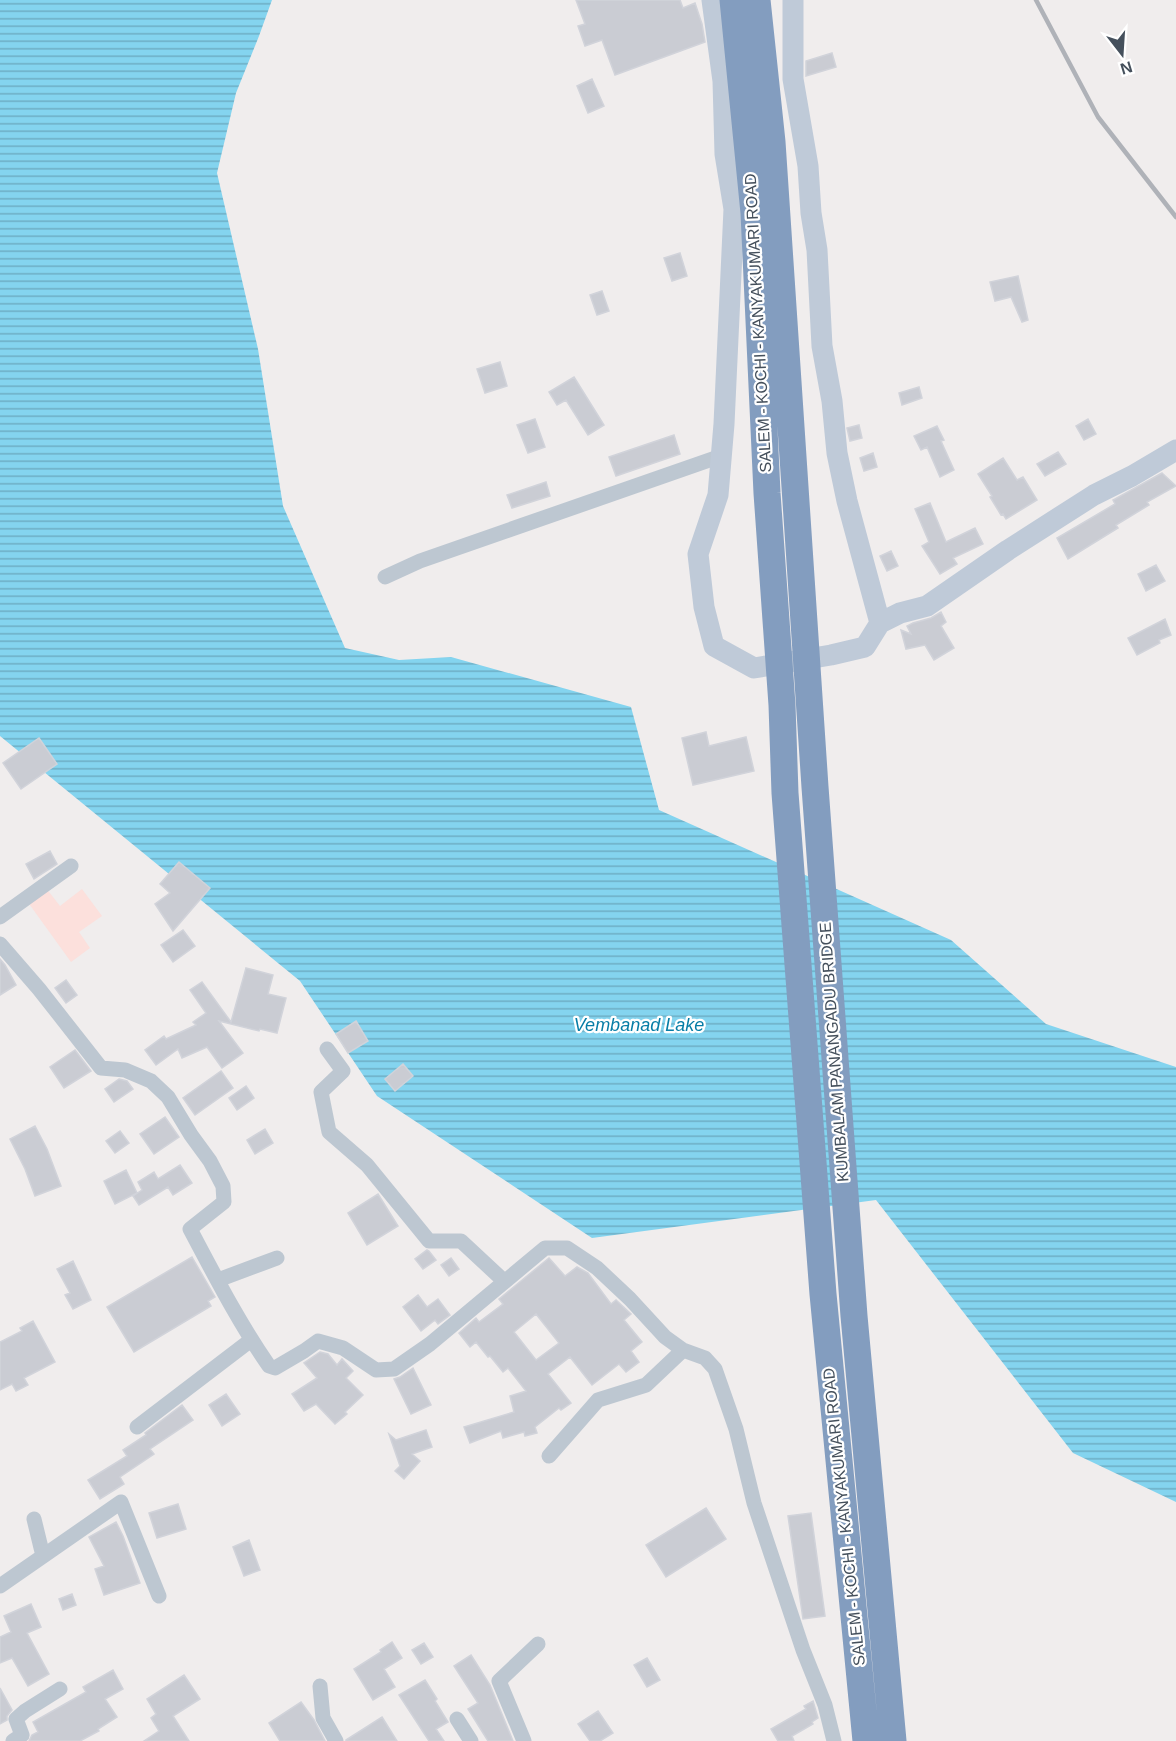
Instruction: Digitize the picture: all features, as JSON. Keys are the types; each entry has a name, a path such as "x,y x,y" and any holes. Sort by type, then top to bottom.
{"highway":[{"name":"SALEM - KOCHI - KANYAKUMARI ROAD","path":"733,0 754,213 767,493 782,705 785,793"},
{"name":"SALEM - KOCHI - KANYAKUMARI ROAD","path":"758,0 772,142 815,787"},
{"name":"KUMBALAM PANANGADU BRIDGE","path":"815,787 854,1316"},
{"name":"KUMBALAM PANANGADU BRIDGE","path":"785,793 823,1294"},
{"name":"SALEM - KOCHI - KANYAKUMARI ROAD","path":"823,1294 866,1741"},
{"name":"SALEM - KOCHI - KANYAKUMARI ROAD","path":"854,1316 893,1741"}],"street":[{"path":"712,0 723,81 725,154 735,209 718,495 698,554 704,607 714,646 754,668 865,647 880,623 900,613 927,606 1008,550 1094,495 1176,450"},
{"path":"793,0 793,79 808,166 811,213 817,250 822,346 832,401 837,453 847,501 880,623"},
{"path":"386,577 420,561 721,456"},
{"path":"0,917 70,866"},
{"path":"0,944 39,989 101,1068 125,1070 151,1081 168,1097 210,1161 223,1185 224,1202 190,1229 251,1340 269,1366 275,1368 318,1341 343,1348 376,1370 394,1369 430,1344 545,1248 567,1248 597,1268 665,1337 682,1350 705,1358 715,1370 736,1429 754,1503 803,1650 825,1705 834,1741"},
{"path":"327,1049 343,1071 321,1092 329,1132 367,1165 429,1241 461,1241 504,1281"},
{"path":"218,1280 277,1258"},
{"path":"137,1427 251,1340"},
{"path":"549,1456 598,1401 646,1385 682,1350"},
{"path":"0,1586 122,1502 159,1596"},
{"path":"34,1519 43,1556"},
{"path":"524,1741 499,1681 538,1644"},
{"path":"320,1686 323,1718 336,1741"},
{"path":"13,1741 22,1735 16,1719 60,1689"},
{"path":"457,1719 471,1741"}],"shaded area":[{"path":"46,888 60,906 82,889 102,916 79,932 90,948 71,962 27,901"}],"water":[{"name":"Vembanad Lake","path":"0,0 272,0 236,93 217,173 258,349 283,506 345,648 399,660 451,657 631,707 659,810 951,940 1046,1024 1176,1067 1176,1502 1073,1453 876,1200 592,1238 377,1096 300,981 0,736"}],"building":[{"path":"576,0 680,0 683,8 695,3 705,42 615,75 602,40 585,46 578,26 585,24"},
{"path":"832,53 836,67 806,76 806,61"},
{"path":"592,79 604,106 588,113 577,86"},
{"path":"680,253 687,276 672,281 664,258"},
{"path":"1018,276 1028,320 1022,322 1011,297 995,301 990,282"},
{"path":"602,291 609,311 597,315 590,295"},
{"path":"500,362 507,386 485,393 477,369"},
{"path":"574,377 604,425 588,435 566,400 557,405 549,392"},
{"path":"919,387 922,398 902,405 899,393"},
{"path":"535,419 545,447 528,453 517,425"},
{"path":"1088,419 1096,434 1084,440 1076,426"},
{"path":"859,425 862,438 850,441 847,428"},
{"path":"937,426 954,470 940,477 927,447 921,450 914,436"},
{"path":"674,435 680,454 616,476 609,457"},
{"path":"1058,452 1066,464 1045,476 1037,464"},
{"path":"873,453 877,467 864,471 860,458"},
{"path":"1003,458 1017,480 1023,477 1037,500 1006,519 1003,514 1001,515 978,474"},
{"path":"1162,473 1176,486 1147,502 1149,505 1116,525 1118,528 1068,559 1057,538 1115,504 1113,500"},
{"path":"546,482 550,496 512,508 507,495"},
{"path":"930,503 946,542 975,528 983,544 953,558 957,564 940,574 922,546 929,542 915,509"},
{"path":"891,551 898,566 887,571 880,556"},
{"path":"1156,565 1165,581 1146,591 1138,574"},
{"path":"941,612 946,622 941,626 954,648 934,660 925,645 906,649 901,630 911,634 907,626"},
{"path":"1165,619 1171,635 1137,655 1128,638"},
{"path":"706,732 709,746 746,737 754,771 693,785 682,738"},
{"path":"39,738 57,764 21,789 3,763"},
{"path":"50,851 57,864 34,879 26,864"},
{"path":"179,862 210,888 173,931 155,904 170,893 160,884"},
{"path":"183,930 195,946 173,962 161,945"},
{"path":"0,959 16,985 0,995"},
{"path":"246,968 273,975 268,994 286,998 277,1033 219,1021 243,1053 222,1068 207,1047 182,1058 178,1049 156,1065 145,1050 164,1036 166,1039 196,1025 193,1022 206,1013 190,990 202,982 231,1022"},
{"path":"66,980 77,995 66,1003 55,988"},
{"path":"356,1021 368,1041 348,1053 336,1034"},
{"path":"75,1050 91,1071 64,1088 50,1067"},
{"path":"403,1064 413,1076 395,1091 385,1079"},
{"path":"221,1071 233,1088 195,1115 183,1098"},
{"path":"119,1079 127,1081 133,1089 114,1102 105,1089"},
{"path":"246,1086 254,1098 237,1110 229,1098"},
{"path":"165,1117 179,1137 154,1154 140,1134"},
{"path":"35,1126 47,1149 61,1186 35,1196 10,1139"},
{"path":"265,1129 273,1143 255,1154 247,1140"},
{"path":"120,1131 129,1143 115,1153 106,1141"},
{"path":"180,1165 192,1183 173,1195 168,1187 139,1205 133,1196 142,1190 138,1182 154,1172 158,1179"},
{"path":"126,1170 137,1193 115,1204 104,1181"},
{"path":"378,1194 398,1226 367,1245 348,1213"},
{"path":"427,1250 436,1260 423,1269 415,1259"},
{"path":"192,1257 215,1297 208,1301 211,1306 134,1352 107,1307"},
{"path":"451,1258 459,1269 449,1276 441,1265"},
{"path":"549,1258 565,1276 577,1267 588,1273 611,1304 616,1300 631,1314 624,1320 642,1342 631,1351 639,1362 626,1372 619,1364 592,1385 570,1357 548,1374 571,1403 561,1410 559,1408 535,1427 537,1433 525,1436 524,1432 503,1438 501,1431 470,1443 464,1427 514,1412 510,1396 526,1391 508,1368 503,1372 476,1342 470,1347 459,1333 476,1318 479,1322 503,1304 499,1299","holes":["536,1314 559,1343 536,1360 514,1332"]},
{"path":"73,1261 91,1300 73,1309 65,1295 70,1293 57,1269"},
{"path":"418,1295 427,1307 438,1299 450,1315 438,1324 435,1320 421,1331 403,1307"},
{"path":"33,1321 55,1362 24,1378 28,1385 16,1391 12,1384 0,1390 0,1342 22,1331 20,1328"},
{"path":"320,1352 328,1354 337,1365 342,1359 353,1371 346,1378 363,1395 335,1424 316,1404 304,1411 292,1394 317,1378 304,1363"},
{"path":"413,1368 431,1405 411,1414 394,1379"},
{"path":"226,1394 240,1414 222,1426 209,1405"},
{"path":"182,1405 193,1420 150,1449 154,1454 120,1477 124,1484 100,1499 88,1480 127,1456 123,1450 146,1435 145,1433"},
{"path":"426,1430 432,1447 412,1454 420,1461 404,1479 395,1471 400,1466 389,1434 396,1440"},
{"path":"178,1504 186,1529 157,1538 149,1513"},
{"path":"706,1508 726,1539 666,1577 646,1545"},
{"path":"811,1513 825,1616 803,1619 788,1516"},
{"path":"116,1522 140,1583 104,1595 95,1569 104,1566 89,1537"},
{"path":"249,1540 260,1570 244,1576 233,1547"},
{"path":"72,1594 76,1605 63,1610 59,1599"},
{"path":"31,1604 41,1627 27,1633 49,1674 28,1686 12,1658 0,1663 0,1637 11,1632 4,1616"},
{"path":"392,1642 402,1658 384,1669 395,1687 373,1700 354,1669"},
{"path":"424,1643 433,1657 421,1664 412,1650"},
{"path":"471,1655 490,1685 513,1741 488,1741 468,1709 478,1703 454,1666"},
{"path":"647,1658 660,1680 647,1687 634,1665"},
{"path":"113,1670 123,1689 105,1699 117,1717 98,1729 99,1731 80,1741 29,1741 32,1735 38,1732 33,1722 86,1692 83,1687"},
{"path":"184,1675 200,1699 173,1716 189,1741 144,1741 159,1731 151,1718 156,1714 147,1699"},
{"path":"425,1680 448,1722 436,1729 444,1741 429,1741 399,1695"},
{"path":"0,1688 12,1710 7,1720 0,1724"},
{"path":"813,1701 818,1718 812,1722 813,1724 792,1736 794,1741 778,1741 771,1729 806,1709 804,1706"},
{"path":"301,1702 325,1741 280,1741 269,1723"},
{"path":"598,1711 613,1733 600,1741 590,1741 578,1724"},
{"path":"382,1717 397,1741 346,1741 346,1740"}],"railway":[{"path":"1036,0 1098,117 1176,217"}]}
